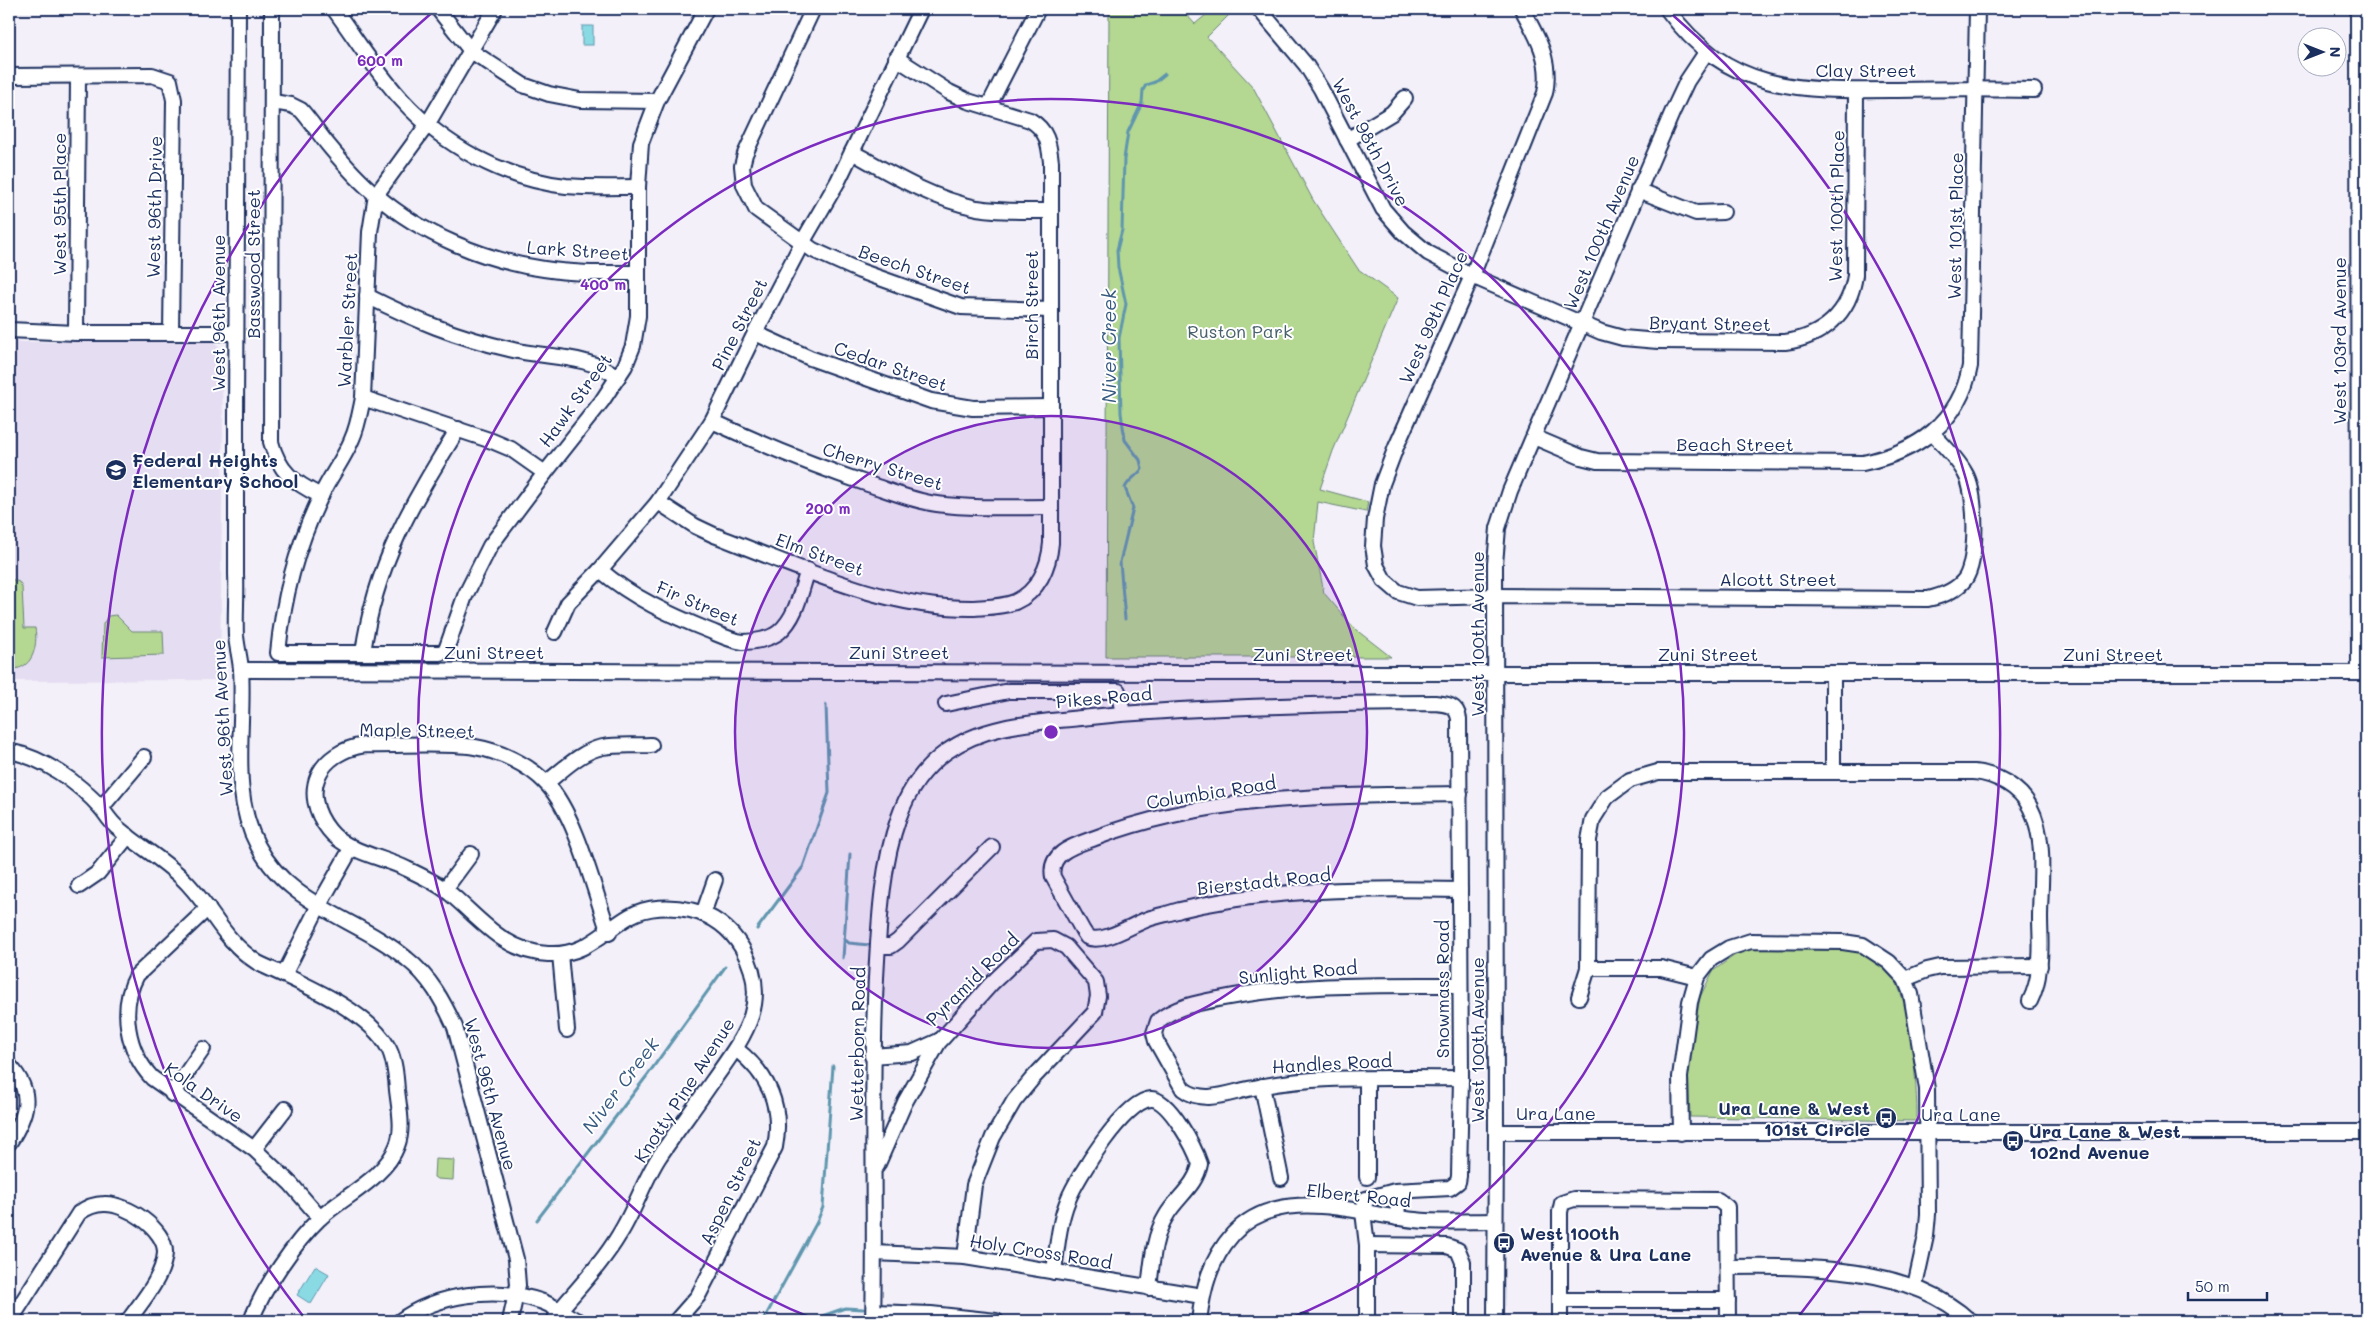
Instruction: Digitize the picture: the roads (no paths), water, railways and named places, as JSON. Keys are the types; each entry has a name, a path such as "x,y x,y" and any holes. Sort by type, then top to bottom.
{"street":[{"name":"West 96th Avenue","path":"238,9 236,636 241,670 241,779 248,821 257,844 268,862 284,881 318,907 388,945 407,958 434,986 444,1004 455,1027 516,1259 518,1273 516,1296 510,1321"},
{"name":"Basswood Street","path":"272,9 270,442 282,469 306,488 321,496"},
{"path":"334,9 389,85 427,125 474,156 526,178 566,186 638,187"},
{"path":"438,9 471,51 523,85 549,94 580,100 657,101"},
{"name":"Warbler Street","path":"363,653 278,653 282,614 294,568 321,496 352,440 362,398 370,232 376,195 427,125 495,9"},
{"name":"Hawk Street","path":"363,653 440,653 446,650 465,596 490,546 618,377 633,346 636,330 638,187 641,143 657,101 706,9"},
{"name":"Beech Street","path":"813,9 745,154 742,166 744,185 756,209 802,243 826,257 961,307 1050,310"},
{"name":"Pine Street","path":"555,632 568,603 600,570 658,502 712,421 802,243 827,201 852,152 921,9"},
{"path":"988,108 1038,9"},
{"name":"West 98th Drive","path":"1259,9 1306,65 1321,89 1376,199 1393,222 1428,253 1472,276 1580,322"},
{"name":"West 99th Place","path":"1426,598 1404,594 1384,580 1374,557 1375,519 1382,484 1396,447 1472,276 1545,93 1548,74 1546,59 1532,26 1522,9"},
{"path":"1667,9 1707,52"},
{"name":"West 101st Place","path":"1933,434 1953,407 1968,376 1970,366 1977,89 1977,9"},
{"name":"West 103rd Avenue","path":"2358,9 2362,112 2363,673"},
{"name":"Clay Street","path":"1707,52 1735,70 1776,85 1813,90 2034,90"},
{"name":"West 100th Avenue","path":"1495,1321 1494,596 1496,543 1502,511 1580,322 1687,80 1707,52"},
{"name":"Birch Street","path":"896,58 949,92 988,108 1030,120 1039,126 1045,134 1051,162 1049,211 1050,557 1036,585 1015,602 980,608"},
{"name":"West 96th Drive","path":"78,76 152,75 170,81 174,100 171,333"},
{"path":"9,76 78,76"},
{"name":"West 95th Place","path":"76,332 78,76"},
{"name":"West 100th Place","path":"1838,317 1852,294 1856,274 1856,90"},
{"path":"1347,140 1392,113 1405,98"},
{"name":"Lark Street","path":"273,102 291,105 301,110 338,157 376,195 404,215 438,234 496,258 546,270 638,273"},
{"path":"852,152 912,185 954,202 992,210 1049,211"},
{"path":"1638,190 1696,213 1723,212"},
{"path":"367,296 446,332 524,353 583,360 605,368 618,377"},
{"name":"Bryant Street","path":"1580,322 1612,336 1636,341 1784,342 1804,339 1838,317"},
{"path":"9,330 171,333 236,332"},
{"name":"Cedar Street","path":"755,334 810,358 931,401 972,408 1051,407"},
{"path":"362,398 458,429 511,449 545,473"},
{"name":"Cherry Street","path":"712,421 759,444 918,500 936,504 980,507 1051,507"},
{"path":"363,653 370,610 390,551 408,512 458,429"},
{"name":"Beach Street","path":"1534,437 1581,457 1597,461 1863,464 1887,458 1907,450 1933,434"},
{"name":"Alcott Street","path":"1426,598 1494,596 1918,599 1938,597 1959,585 1968,573 1973,552 1973,505 1972,490 1965,472 1933,434"},
{"name":"Elm Street","path":"658,502 695,526 714,535 866,590 904,601 931,605 980,608"},
{"name":"Fir Street","path":"600,570 622,588 653,606 688,622 742,642 767,638 785,626 793,613 808,570"},
{"name":"Zuni Street","path":"241,670 2363,673"},
{"path":"1833,673 1833,772"},
{"path":"946,704 1009,691 1118,691 1123,713"},
{"name":"Pikes Road","path":"881,918 893,840 904,803 919,779 946,752 978,735 1020,724 1123,713 1324,702 1435,702 1448,704 1455,709"},
{"name":"Snowmass Road","path":"1399,1191 1450,1188 1458,1182 1460,1171 1460,794 1459,719 1455,709"},
{"name":"Maple Street","path":"352,847 332,834 316,807 315,797 319,773 335,754 348,748 365,745 475,747 508,758 534,773 546,783"},
{"path":"608,933 568,817 546,783 573,761 603,747 651,745"},
{"path":"9,751 37,760 73,782 101,808 118,829 187,882 235,946 258,963 347,1008 372,1026 390,1050 396,1074 400,1127 397,1146 392,1157 383,1168 320,1218 292,1250 251,1321"},
{"path":"101,808 144,757"},
{"path":"1579,997 1588,968 1590,840 1593,819 1607,796 1630,780 1650,773 1984,773 2003,780 2018,792 2030,806 2038,834 2040,966 2030,1001"},
{"name":"Columbia Road","path":"1067,902 1053,877 1052,866 1057,856 1073,847 1138,824 1195,810 1250,801 1338,796 1460,794"},
{"path":"79,886 98,873 128,836"},
{"path":"284,975 318,907 352,847"},
{"name":"Knotty Pine Avenue","path":"352,847 406,868 445,890 488,929 508,944 538,953 560,954 578,949 608,933 629,916 655,908 686,909 703,914 722,925 737,939 748,959 752,971 755,1004 748,1030 658,1160 620,1234 556,1316"},
{"path":"878,946 891,946 898,941 992,847"},
{"path":"445,890 471,854"},
{"path":"703,914 715,880"},
{"name":"Bierstadt Road","path":"1067,902 1087,937 1098,939 1150,918 1212,902 1290,893 1405,889 1460,890"},
{"name":"Kola Drive","path":"208,908 141,970 131,986 127,1020 132,1043 146,1072 172,1094 254,1150 291,1184 320,1218"},
{"name":"Wetterborn Road","path":"874,1317 875,1171 872,1056 881,918"},
{"name":"Pyramid Road","path":"872,1056 912,1053 940,1040 1004,970 1036,941 1053,940 1066,947 1096,982 1098,996 1095,1012 1032,1079 1014,1102 992,1138 974,1186 965,1257"},
{"path":"1681,1133 1680,1077 1690,1002 1697,977 1711,959 1728,948 1751,941 1781,940 1843,942 1863,946 1884,958 1905,980 1913,1004 1926,1076 1928,1214 1926,1236 1915,1286"},
{"path":"560,954 567,1030"},
{"path":"1905,980 1927,970 1940,967 2040,966"},
{"path":"1588,968 1662,968 1697,977"},
{"name":"Sunlight Road","path":"1166,1060 1154,1033 1158,1021 1166,1014 1197,1004 1268,990 1313,986 1460,985"},
{"name":"Wetterborn Road","path":"875,1171 905,1102 940,1040"},
{"path":"172,1094 203,1049"},
{"name":"Aspen Street","path":"676,1321 698,1296 775,1146 778,1121 772,1092 755,1066 736,1049"},
{"name":"Handles Road","path":"1166,1060 1182,1089 1196,1097 1204,1098 1262,1086 1312,1080 1461,1078"},
{"path":"9,1065 18,1075 26,1100 21,1125 9,1144"},
{"path":"1367,1079 1367,1177"},
{"path":"1262,1086 1281,1178"},
{"path":"1054,1272 1067,1202 1077,1180 1110,1132 1145,1100 1157,1100 1166,1107 1196,1151 1200,1164 1199,1170 1166,1214 1160,1227 1149,1288"},
{"path":"254,1150 285,1109"},
{"name":"Ura Lane","path":"1496,1132 2366,1132"},
{"path":"1367,1321 1367,1245 1363,1212 1366,1199 1399,1191 1396,1218"},
{"path":"1560,1321 1560,1212 1564,1202 1574,1199 1722,1201 1728,1207 1728,1321"},
{"path":"14,1317 79,1213 89,1206 106,1204 119,1206 132,1213 155,1228 164,1241 164,1254 160,1272 128,1321"},
{"name":"Elbert Road","path":"1199,1321 1207,1276 1224,1245 1240,1227 1263,1212 1283,1207 1306,1206 1417,1220 1495,1222"},
{"path":"1367,1245 1447,1246 1458,1250 1463,1262 1463,1321"},
{"name":"Holy Cross Road","path":"874,1253 965,1257 1202,1296"},
{"path":"1728,1267 1826,1269 1915,1286 1952,1305 1970,1321"},
{"path":"400,1321 426,1306 445,1300 500,1294 542,1301 556,1316 578,1321"},
{"path":"1560,1300 1728,1300"},
{"path":"874,1317 931,1314 996,1321"}],"water":[{"path":"582,26 593,26 593,45 582,45"},
{"path":"315,1266 329,1274 311,1304 297,1295"}],"waterway":[{"name":"Niver Creek","path":"1125,619 1120,562 1133,508 1125,488 1142,469 1140,460 1125,440 1121,413 1119,338 1126,304 1118,267 1117,250 1122,230 1124,159 1128,132 1142,103 1143,90 1146,85 1155,82 1165,74"},
{"name":"Niver Creek","path":"757,929 803,867 829,793 826,705"},
{"path":"843,958 850,854"},
{"path":"844,939 849,943 869,945"},
{"name":"Niver Creek","path":"537,1220 646,1077 725,967"},
{"path":"763,1321 817,1222 823,1207 833,1066"},
{"path":"808,1321 845,1308 863,1309"},
{"name":"Niver Creek","path":"477,1321 479,1317"}],"place":[{"name":"Federal Heights Elementary School","path":"116,470"},
{"name":"Ura Lane & West 101st Circle","path":"1886,1118"},
{"name":"Ura Lane & West 102nd Avenue","path":"2013,1141"},
{"name":"West 100th Avenue & Ura Lane","path":"1504,1243"}],"park label":[{"name":"Ruston Park","path":"1240,331"}]}
